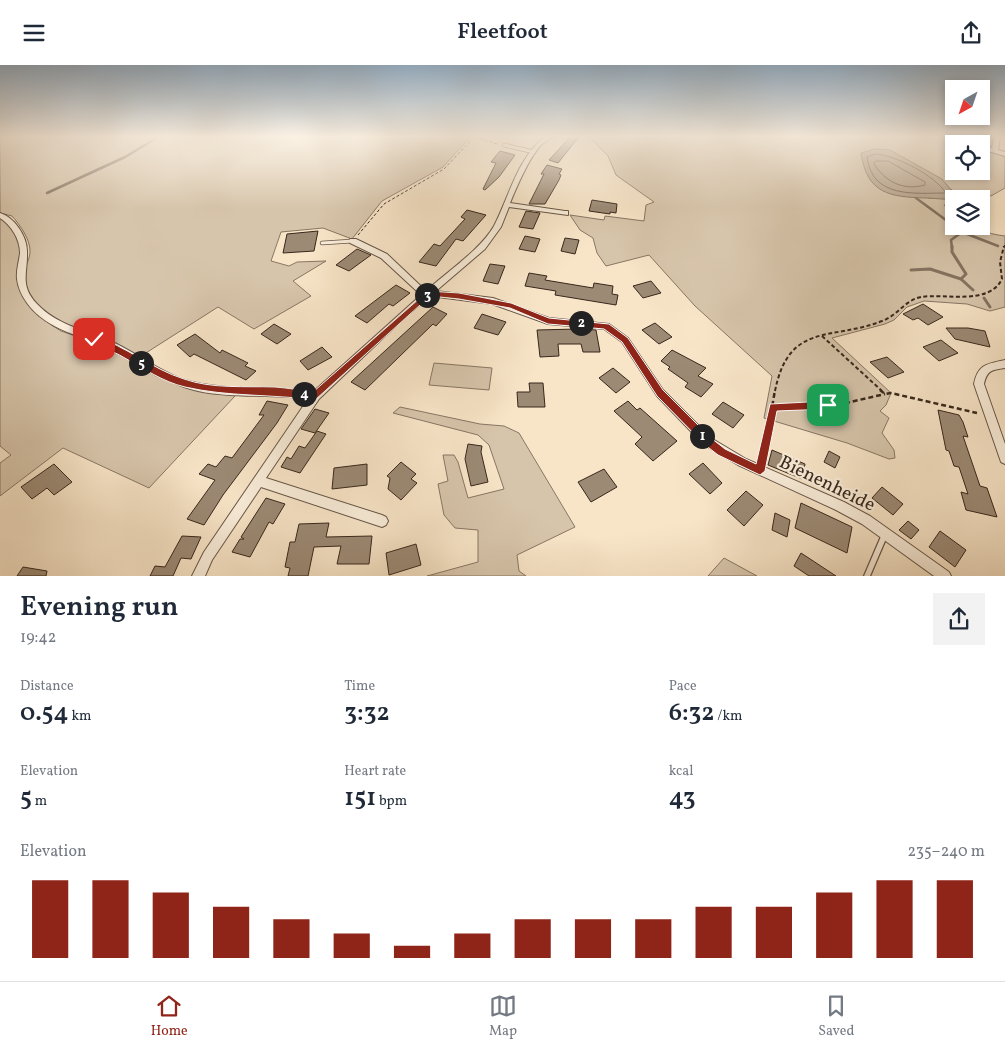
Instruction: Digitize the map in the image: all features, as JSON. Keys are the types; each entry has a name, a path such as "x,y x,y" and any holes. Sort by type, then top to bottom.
{"street":[{"path":"198,576 208,556 315,396 482,247 497,227 518,179 529,160"},
{"path":"507,205 565,213"},
{"path":"0,215 14,226 24,244 21,277 26,295 37,309 57,325 108,344 161,374 184,383 211,388 292,392 315,396"},
{"path":"353,241 384,256 417,287 428,294"},
{"name":"Bienenheide","path":"428,294 493,301 548,321 606,326 625,340 660,393 707,441 722,452 760,471 840,506 885,534 945,576"},
{"path":"1005,365 989,367 981,374 979,384 1005,459"},
{"path":"259,481 382,521"}],"lane":[{"path":"322,243 353,241"},
{"name":"Bienenheide","path":"866,576 885,534"}],"path":[{"path":"353,241 384,203 444,169 453,160"},
{"path":"760,471 777,379 791,351 806,342 890,319 908,302 922,297 972,296 988,290 1000,283 1003,277 1000,264 1005,243"},
{"path":"822,337 885,394"},
{"path":"773,407 846,403 891,393 990,416"}],"shaded area":[{"path":"0,160 449,160 443,167 382,201 352,239 323,228 281,232 271,261 289,266 297,262 326,261 293,281 311,296 254,329 218,307 138,358 70,328 38,305 28,292 24,276 30,253 27,238 12,216 0,213"},
{"path":"610,160 945,160 945,180 990,180 990,160 1005,160 1005,188 991,196 990,190 951,189 928,198 945,199 945,235 990,235 990,233 1005,236 1005,307 990,311 967,304 924,301 907,307 894,320 885,324 832,338 891,393 886,405 880,411 889,418 882,433 894,450 895,458 889,459 847,443 764,418 772,376 695,306 649,255 606,266 597,253 593,238 580,230 570,215 604,220 605,216 644,221 646,205 654,202 616,175"},
{"path":"0,218 11,227 21,245 18,277 23,297 34,311 53,326 61,331 104,346 156,376 181,386 235,396 149,488 63,448 0,496 0,463 11,455 0,446"},
{"path":"434,363 492,368 489,390 429,385"},
{"path":"400,407 480,424 504,426 519,433 575,527 517,555 519,571 526,576 427,576 478,562 478,530 455,528 444,515 438,484 448,481 443,455 454,455 458,462 468,498 504,489 489,445 478,435 393,413"},
{"path":"724,558 757,576 708,576"}],"water":[{"path":"862,160 908,160 942,179 951,190 945,190 945,199 902,196 882,190 869,177"}],"building":[{"path":"493,160 511,160 499,177 485,190 483,189 496,163 491,162"},
{"path":"549,160 561,160 558,163"},
{"path":"547,165 562,169 559,174 561,175 559,180 545,204 529,204 544,174 541,174"},
{"path":"592,200 617,204 616,213 589,211"},
{"path":"467,210 486,215 463,241 456,239 436,266 419,262 434,244 440,246 465,219 461,217"},
{"path":"526,211 540,213 533,229 519,227"},
{"path":"318,231 314,251 283,253 287,234"},
{"path":"525,236 540,239 535,252 519,249"},
{"path":"565,238 579,240 575,254 561,251"},
{"path":"357,249 371,255 349,271 336,265"},
{"path":"490,264 505,266 498,284 483,281"},
{"path":"529,273 547,276 545,280 593,288 594,283 613,286 612,294 618,295 616,305 555,295 556,291 525,286"},
{"path":"651,281 661,293 643,298 633,286"},
{"path":"396,285 410,293 393,306 389,304 367,323 355,316"},
{"path":"923,304 943,317 928,325 918,318 913,320 903,314"},
{"path":"433,307 447,314 436,326 433,324 365,390 351,382"},
{"path":"482,314 506,322 498,335 474,328"},
{"path":"655,323 672,337 659,344 642,330"},
{"path":"274,324 291,334 277,344 261,334"},
{"path":"946,328 968,328 985,331 990,347 955,339"},
{"path":"537,330 596,330 600,352 583,352 581,344 558,344 559,356 540,357"},
{"path":"195,334 220,353 222,350 248,363 245,366 256,371 246,380 194,354 190,357 177,345"},
{"path":"941,340 958,353 939,361 923,347"},
{"path":"322,347 332,357 308,370 300,361"},
{"path":"672,350 706,368 698,376 713,384 701,397 685,387 688,383 668,369 670,367 661,361"},
{"path":"887,357 904,372 888,378 870,362"},
{"path":"613,368 630,382 616,393 599,378"},
{"path":"529,383 543,383 545,407 518,407 517,392 530,392"},
{"path":"267,401 288,405 277,423 223,495 204,525 187,519 215,480 199,474 208,464 216,467 225,456 232,458 264,415 259,415"},
{"path":"628,401 637,410 640,408 677,441 653,461 635,444 642,437 614,411"},
{"path":"723,402 744,415 733,428 712,414"},
{"path":"315,409 329,413 315,433 301,429"},
{"path":"938,410 959,415 963,422 968,437 963,436 980,486 987,488 997,517 966,510 961,492 968,494 959,467 954,466 949,451 946,450"},
{"path":"317,431 326,434 300,473 281,467 287,457 291,459 299,446 305,448"},
{"path":"468,444 482,446 481,452 488,482 471,486 465,459"},
{"path":"772,450 805,464 802,479 768,465"},
{"path":"829,451 840,457 835,468 824,462"},
{"path":"401,462 416,474 411,479 417,483 401,500 388,489 390,478 387,476"},
{"path":"703,463 722,483 710,494 689,474"},
{"path":"54,464 72,482 54,495 47,488 32,499 21,487"},
{"path":"367,464 367,485 332,489 334,468"},
{"path":"604,469 617,487 591,502 578,482"},
{"path":"882,487 903,504 893,515 872,498"},
{"path":"746,491 763,505 744,526 727,510"},
{"path":"266,498 285,504 273,524 269,522 250,557 232,552 240,539 244,539 241,537"},
{"path":"801,503 852,527 847,553 795,528"},
{"path":"775,513 790,520 787,537 772,530"},
{"path":"908,521 919,530 911,539 899,530"},
{"path":"329,523 326,537 372,536 369,564 337,564 341,546 314,547 308,576 288,576 290,568 285,567 290,542 295,542 299,524"},
{"path":"940,531 966,550 955,567 929,547"},
{"path":"182,536 201,537 191,559 181,558 173,576 150,576 155,566 165,567"},
{"path":"416,544 421,565 389,575 386,553"},
{"path":"801,553 836,576 809,576 794,566"},
{"path":"23,567 47,571 46,576 17,576"}],"waterway":[{"path":"47,193 119,160"},
{"path":"916,198 945,219"},
{"path":"952,248 951,240 958,235"},
{"path":"970,235 998,246"},
{"path":"952,248 952,252 966,274 961,279"},
{"path":"911,270 930,269 961,279"},
{"path":"961,279 973,290"},
{"path":"984,298 990,307"}],"route":[{"path":"94,339 108,344 161,374 184,383 211,388 258,392 276,391 315,396 400,317 428,294 459,296 511,305 548,321 594,323 606,326 625,340 660,393 707,441 722,452 760,471 768,440 769,422 773,407 828,405"}]}
